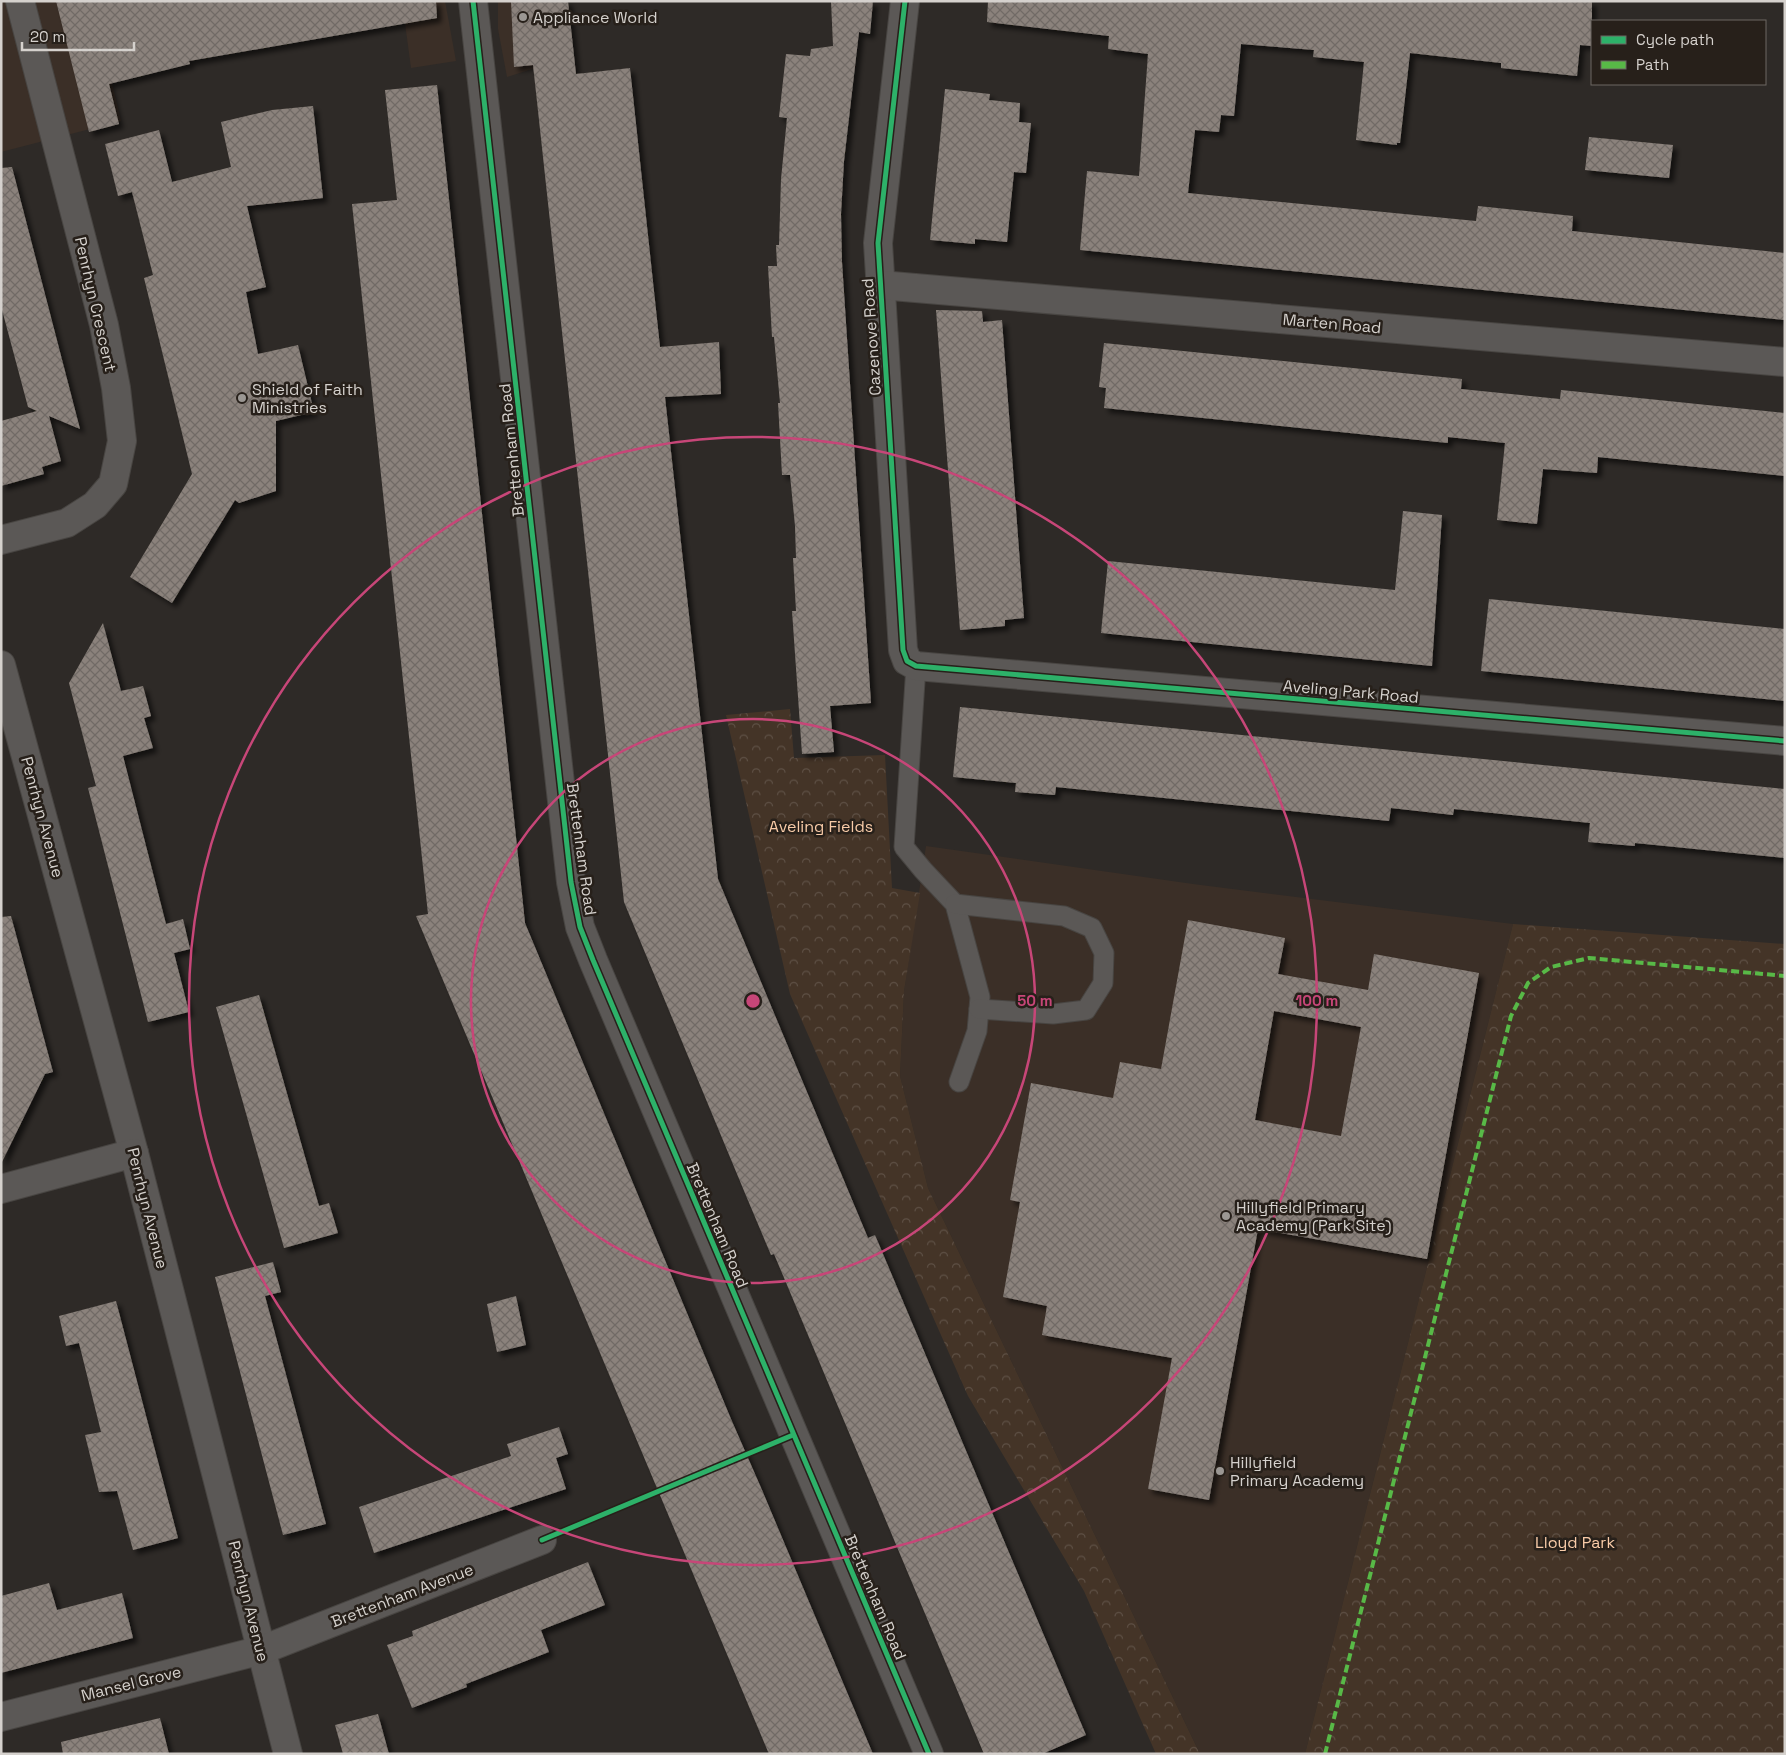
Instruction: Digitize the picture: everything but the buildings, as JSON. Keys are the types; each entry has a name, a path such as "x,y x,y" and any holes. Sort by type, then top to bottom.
{"street":[{"name":"Penrhyn Crescent","path":"1,540 67,523 95,505 112,484 122,441 116,388 104,326 20,1"},
{"name":"Brettenham Road","path":"473,1 572,882 580,927 592,960 929,1754"},
{"name":"Cazenove Road","path":"905,1 878,243 903,650 908,661 916,666"},
{"name":"Marten Road","path":"880,285 1785,362"},
{"name":"Penrhyn Avenue","path":"1,665 134,1153 288,1754"},
{"name":"Aveling Park Road","path":"916,666 1785,741"},
{"path":"1,1188 134,1153"},
{"name":"Brettenham Avenue","path":"262,1650 542,1540"},
{"name":"Mansel Grove","path":"1,1717 262,1650"}],"lane":[{"path":"916,666 904,847 955,904 980,997 976,1030 959,1082"},
{"path":"955,904 1064,916 1092,928 1104,953 1103,983 1086,1010 1053,1014 979,1009"}],"shaded area":[{"path":"1,1 92,1 121,121 1,152"},
{"path":"402,1 445,1 456,61 411,68"},
{"path":"498,1 537,1 535,68 507,77 498,29"},
{"name":"Hillyfield Primary Academy","path":"926,846 1193,884 1513,924 1305,1754 1200,1754 928,1188 900,1076 904,991"}],"green space":[{"name":"Aveling Fields","path":"790,709 794,758 885,755 892,888 920,893 904,991 900,1076 928,1188 1200,1754 1156,1754 1084,1591 968,1396 790,994 726,715"},
{"name":"Lloyd Park","path":"1513,924 1785,944 1785,1754 1305,1754"}],"marked path":[{"path":"1325,1754 1511,1016 1528,983 1551,967 1589,958 1785,976"}],"cycle path":[{"path":"473,1 571,882 580,927 929,1754"},
{"path":"905,1 878,243 903,650 907,661 916,666 1785,741"},
{"path":"542,1540 793,1435"}],"place":[{"name":"Appliance World","path":"523,17"},
{"name":"Shield of Faith Ministries","path":"242,398"},
{"name":"Hillyfield Primary Academy (Park Site)","path":"1226,1216"},
{"name":"Hillyfield Primary Academy","path":"1220,1471"}]}
